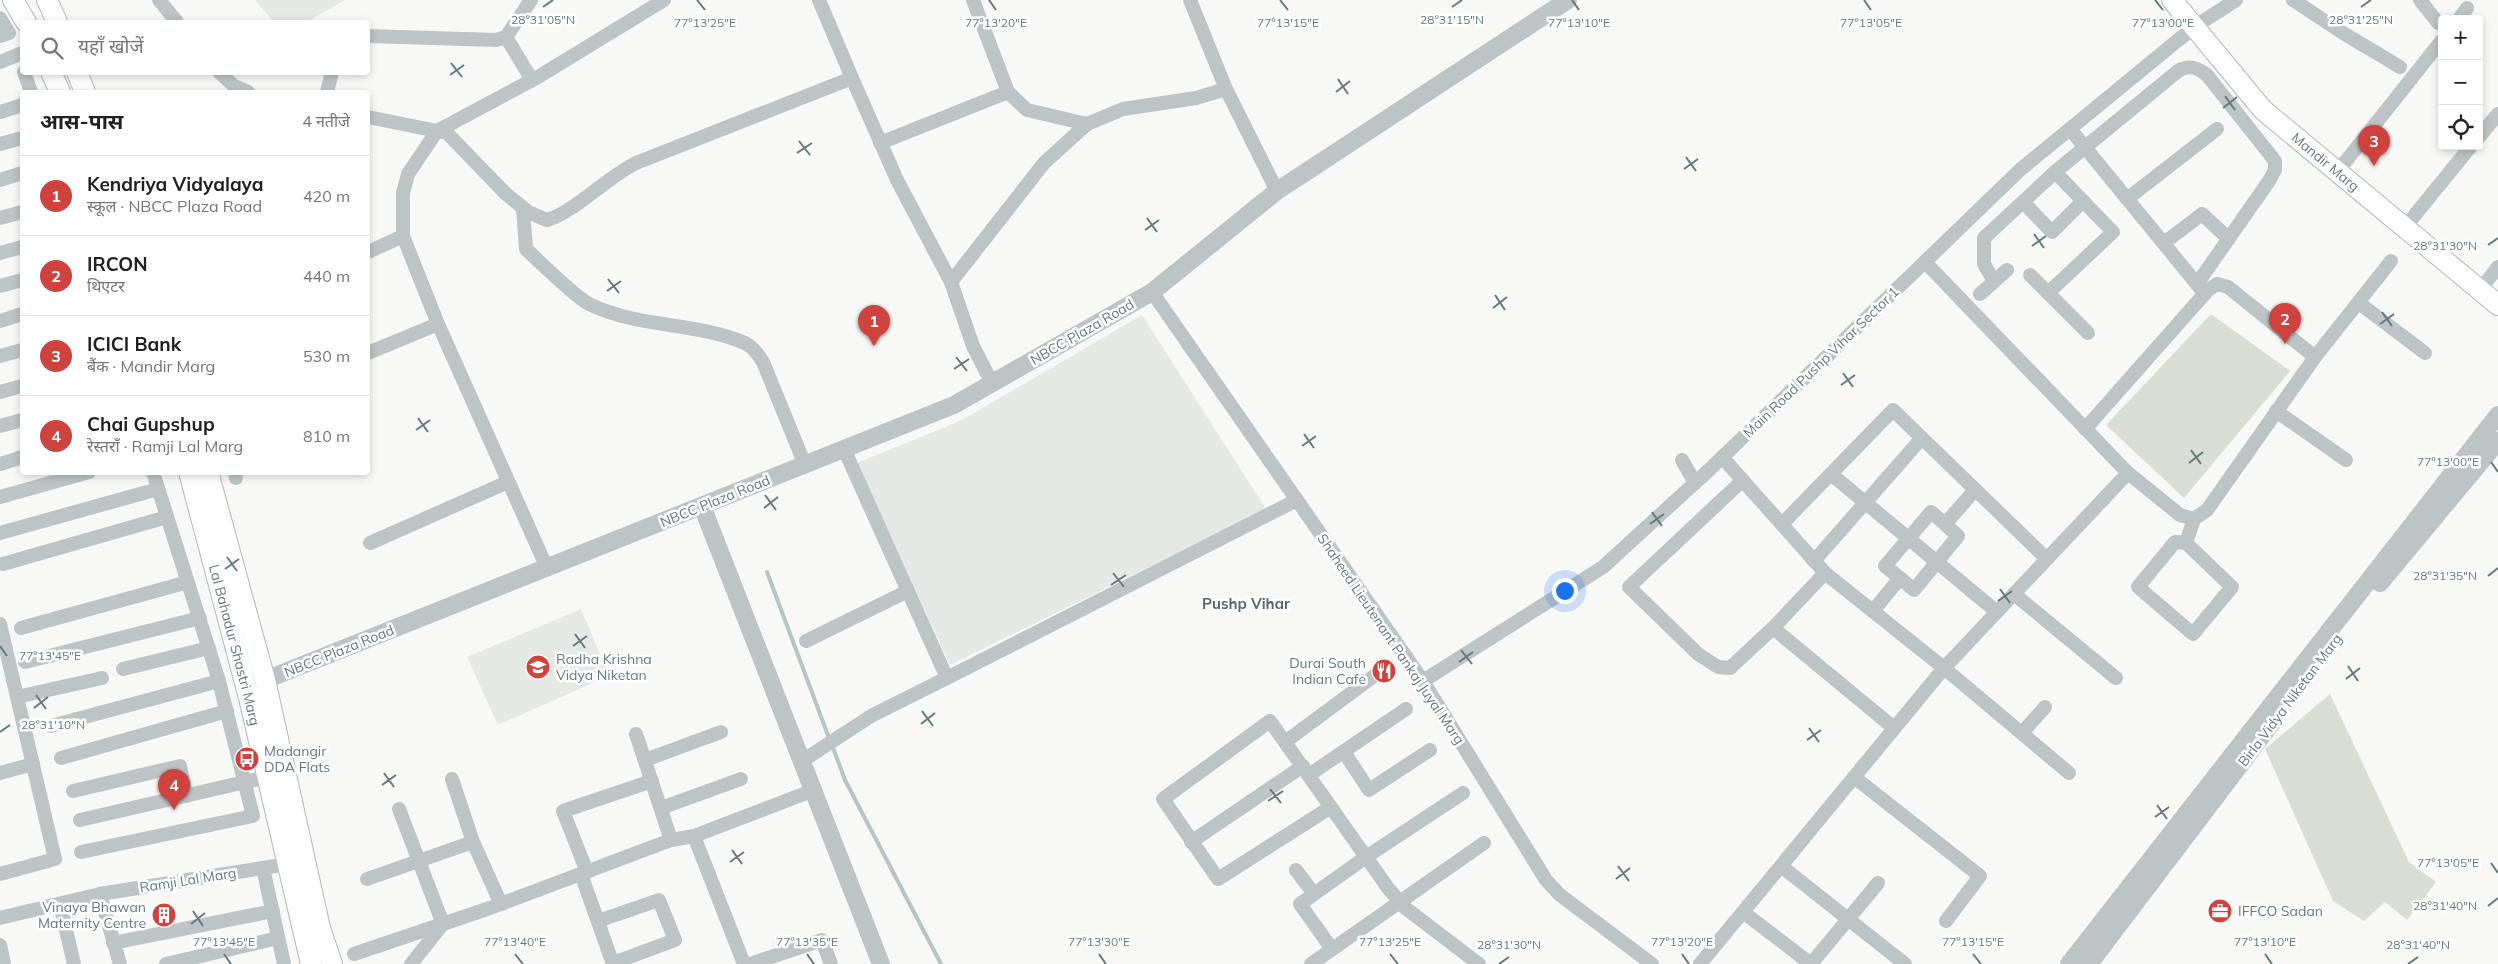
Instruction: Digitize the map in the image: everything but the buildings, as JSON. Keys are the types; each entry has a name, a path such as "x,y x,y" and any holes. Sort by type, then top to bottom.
{"main road":[{"path":"13,0 25,20"},
{"path":"47,0 56,20"},
{"name":"Mandir Marg","path":"2172,0 2199,24 2274,102 2342,166 2410,221 2494,280"},
{"name":"Mandir Marg","path":"2189,0 2199,24 2263,110 2498,305"},
{"path":"52,75 59,90"},
{"path":"78,75 84,90"},
{"name":"Lal Bahadur Shastri Marg","path":"190,475 249,698 311,964"},
{"name":"Lal Bahadur Shastri Marg","path":"209,475 265,680 320,928 332,964"}],"street":[{"path":"159,0 175,20"},
{"path":"370,36 496,40 506,37 531,0"},
{"path":"548,568 438,324 404,236 404,193 408,174 421,152 437,131 532,80 664,0"},
{"path":"819,0 897,180 951,282 973,346 992,383"},
{"path":"973,0 1008,92 1027,110 1087,124"},
{"path":"1190,0 1226,89 1278,191"},
{"name":"NBCC Plaza Road","path":"265,680 954,405 1152,292 1278,191 1568,0"},
{"name":"Main Road Pushp Vihar Sector 1","path":"1422,681 1602,567 1722,458 2021,169 2199,24 2236,0"},
{"path":"2293,0 2400,67"},
{"path":"2420,0 2438,23"},
{"path":"0,18 9,33 0,36"},
{"path":"506,37 532,80"},
{"path":"2342,166 2438,45"},
{"path":"0,62 20,54"},
{"path":"1994,282 1984,264 1984,238 2084,147 2178,71 2190,67 2200,69 2275,161 2275,170 2269,181 2228,238 2201,288 2085,429"},
{"path":"25,75 30,90"},
{"path":"222,75 234,86 243,90"},
{"path":"328,90 331,75"},
{"path":"370,117 446,133 523,208 547,220 554,218 619,171 636,163 852,78"},
{"path":"951,282 1044,163 1087,124 1123,109 1196,98 1226,89"},
{"path":"880,143 1008,92"},
{"path":"0,112 20,105"},
{"path":"2483,131 2498,114"},
{"path":"2070,129 2201,288"},
{"path":"2127,199 2217,129"},
{"path":"0,144 20,139"},
{"path":"2410,221 2468,150"},
{"path":"2048,294 2113,232 2055,172"},
{"path":"0,180 20,175"},
{"path":"2023,202 2052,232 2083,201"},
{"path":"523,208 526,249 588,304 638,320 708,334 744,343 753,348 763,362 805,465"},
{"path":"0,218 20,213"},
{"path":"2164,243 2202,214 2228,238"},
{"path":"370,251 404,236"},
{"path":"0,253 20,248"},
{"path":"2186,543 2194,519 2207,510 2276,411 2391,260"},
{"path":"1925,262 2128,473 2180,515 2194,519"},
{"path":"1980,294 2007,270"},
{"path":"2030,275 2088,333"},
{"path":"0,286 20,281"},
{"path":"2201,288 2217,284 2228,287 2316,357"},
{"name":"Shaheed Lieutenant Pankaj Juyal Marg","path":"1152,292 1422,681 1546,880 1560,895 1652,964"},
{"path":"2359,303 2426,353"},
{"path":"0,321 20,315"},
{"path":"370,352 438,324"},
{"path":"0,356 20,351"},
{"path":"0,392 20,387"},
{"path":"1782,524 1893,410 2047,559"},
{"path":"2276,411 2346,460"},
{"path":"2069,964 2195,812 2402,547 2498,415"},
{"path":"0,426 20,421"},
{"path":"1814,561 1921,439"},
{"path":"2402,547 2498,441"},
{"path":"844,449 947,678"},
{"path":"1722,458 1825,574 1944,668 2069,773"},
{"path":"0,464 20,459"},
{"path":"1682,460 1695,483"},
{"path":"1700,964 1944,668 2128,473"},
{"path":"1831,474 1997,612"},
{"path":"0,497 78,475"},
{"path":"81,852 253,816 246,782 219,681 154,475"},
{"path":"1743,480 1629,587 1698,654 1718,667 1730,668 1774,628 1825,574"},
{"path":"370,543 508,482"},
{"path":"0,533 158,489"},
{"path":"1945,524 1975,490"},
{"path":"802,761 871,716 1297,500"},
{"path":"702,506 881,964"},
{"path":"1932,512 1945,524 1958,536 1914,590 1885,566 1932,512"},
{"path":"3,564 167,517"},
{"path":"2175,542 2186,543 2232,587 2193,634 2138,587 2175,542"},
{"path":"1873,612 1900,578"},
{"path":"21,628 188,582"},
{"path":"806,641 908,591"},
{"path":"2014,594 2116,678"},
{"path":"25,662 200,618"},
{"path":"0,624 55,859 0,874"},
{"path":"1774,628 1894,728"},
{"path":"123,669 209,648"},
{"path":"1285,742 1378,673"},
{"path":"18,697 102,678"},
{"path":"51,726 219,681"},
{"path":"2022,733 2045,707"},
{"path":"1191,842 1306,771 1344,752 1406,709"},
{"path":"61,758 227,711"},
{"path":"1331,807 1218,879 1163,799 1270,721 1400,902 1479,964"},
{"path":"645,760 721,732"},
{"path":"636,734 671,840"},
{"path":"1344,752 1369,790 1430,750"},
{"path":"0,773 33,764"},
{"path":"73,791 180,766 186,796"},
{"path":"80,820 267,777"},
{"path":"1854,777 1980,876 1946,922"},
{"path":"452,779 473,842 501,904"},
{"path":"660,808 741,779"},
{"path":"598,921 659,900 675,940 613,964 598,921 563,811 652,781"},
{"path":"354,954 501,904 671,840 694,836 814,790"},
{"path":"1332,950 1300,904 1366,856 1463,793"},
{"path":"399,809 443,924"},
{"path":"2089,964 2195,812"},
{"path":"694,836 744,964"},
{"path":"368,879 473,842"},
{"path":"1311,964 1484,843"},
{"name":"Ramji Lal Marg","path":"0,918 100,894 288,864"},
{"path":"1781,866 1905,964"},
{"path":"263,868 284,964"},
{"path":"1296,870 1314,894"},
{"path":"1743,912 1811,964 1878,882"},
{"path":"100,894 120,964"},
{"path":"60,904 74,964"},
{"path":"114,943 273,911"},
{"path":"411,964 443,924"},
{"path":"166,964 278,938"},
{"path":"750,964 822,940 831,964"},
{"path":"0,945 2,961"}],"shaded area":[{"path":"255,0 345,0 310,20 272,20"},
{"path":"2211,314 2290,371 2184,498 2106,425"},
{"path":"1142,315 1266,509 950,665 857,463 960,421"},
{"name":"Radha Krishna Vidya Niketan","path":"581,609 609,676 498,725 467,657"},
{"path":"2330,694 2409,862 2436,882 2407,920 2385,902 2364,921 2333,901 2265,749"}],"waterway":[{"path":"767,572 829,738"},
{"path":"832,745 845,780 941,964"}],"place":[{"name":"ICICI Bank","path":"2374,166"},
{"name":"IRCON","path":"2285,344"},
{"name":"Kendriya Vidyalaya","path":"874,346"},
{"name":"Radha Krishna Vidya Niketan","path":"538,667"},
{"name":"Durai South Indian Cafe","path":"1384,671"},
{"name":"Madangir DDA Flats","path":"247,759"},
{"name":"Chai Gupshup","path":"174,810"},
{"name":"IFFCO Sadan","path":"2220,911"},
{"name":"Vinaya Bhawan Maternity Centre","path":"164,915"}],"district":[{"name":"Pushp Vihar","path":"1246,604"}]}
